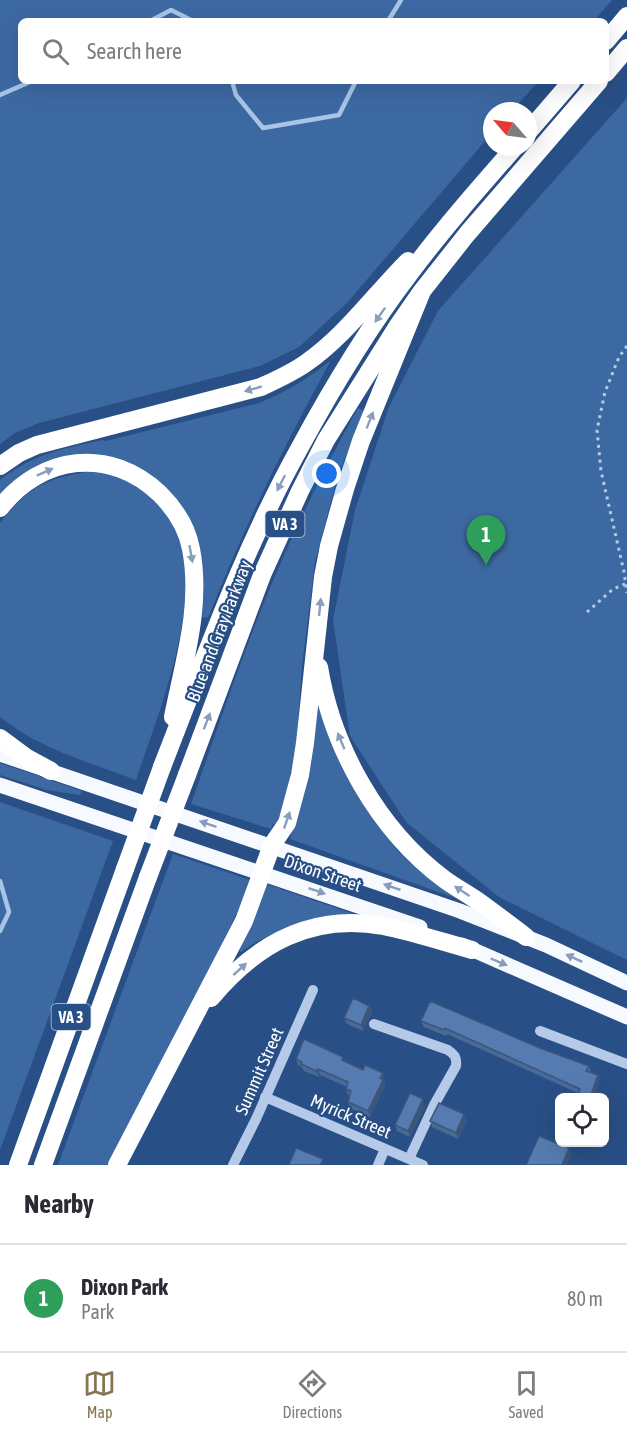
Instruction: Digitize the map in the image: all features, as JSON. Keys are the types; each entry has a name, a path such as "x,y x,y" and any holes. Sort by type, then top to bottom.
{"highway":[{"path":"609,37 627,16"},
{"path":"609,69 627,48"},
{"path":"537,122 569,84"},
{"name":"Blue and Gray Parkway","path":"43,1165 262,575 326,440 422,291 467,234 596,84"},
{"name":"Blue and Gray Parkway","path":"18,1165 162,767 243,565 298,451 332,390 410,273 507,156"},
{"path":"0,466 19,453 37,445 261,387 282,378 327,347 481,187"},
{"path":"117,1165 244,921 272,845 287,823 300,775 323,577 329,546 361,441 422,291"},
{"path":"0,508 23,484 40,473 77,462 97,462 116,466 152,486 179,517 191,548 195,597 192,625 162,767"},
{"path":"316,647 327,703 339,737 359,778 384,818 419,858 444,879 482,903 526,937"},
{"path":"0,738 27,758 51,771"},
{"path":"189,1029 219,989 241,967 271,944 307,928 340,923 365,924 472,950"}],"main road":[{"name":"Dixon Street","path":"0,754 460,911 526,937 627,983"},
{"name":"Dixon Street","path":"0,784 424,928 627,1017"}],"street":[{"name":"Summit Street","path":"233,1165 313,990"},
{"path":"374,1024 448,1050 455,1055 457,1060 409,1159"},
{"path":"540,1032 627,1064"},
{"name":"Myrick Street","path":"265,1097 423,1165"},
{"path":"378,1165 385,1149"}],"path":[{"path":"627,346 619,357 605,392 597,430 601,471 627,593"},
{"path":"586,612 613,588 625,584"}],"shaded area":[{"path":"0,0 612,0 597,18 18,18 18,84 536,84 520,102 483,102 483,144 347,303 299,347 260,366 39,423 15,433 0,444"},
{"path":"627,98 627,960 499,897 406,822 350,736 333,620 355,510 389,407 438,311"},
{"path":"331,360 265,487 208,618 199,616 200,556 137,468 25,474 0,494 0,480 36,458 74,446 106,441 259,403 297,384"},
{"path":"358,408 364,411 338,475 315,562 302,666 297,739 289,783 277,825 273,824 271,829 191,804 240,664 273,581 313,493"},
{"path":"93,471 116,472 130,478 148,491 177,527 185,559 186,590 175,656 136,780 48,746 31,738 0,717 0,523 20,500 40,485"},
{"path":"316,692 330,736 348,778 385,836 407,860 458,899 290,839 305,780"},
{"path":"0,763 82,791 80,795 47,790 0,775"},
{"path":"0,802 113,841 0,1150"},
{"path":"173,854 250,880 251,884 181,1028 107,1165 58,1165"},
{"path":"269,885 354,915 281,930 241,952 239,950 265,886"}],"building":[{"path":"353,998 369,1006 361,1025 344,1018"},
{"path":"430,1001 540,1048 589,1066 586,1071 598,1075 592,1093 579,1093 580,1089 445,1028 444,1030 421,1021"},
{"path":"304,1039 343,1057 342,1060 363,1070 365,1065 383,1073 380,1078 383,1080 368,1111 348,1102 351,1091 346,1089 348,1082 318,1069 316,1071 296,1059"},
{"path":"410,1093 423,1099 408,1131 395,1125"},
{"path":"439,1103 464,1114 456,1133 430,1121"},
{"path":"539,1136 555,1142 555,1147 569,1148 562,1165 526,1165"},
{"path":"296,1148 323,1159 320,1165 289,1165"}],"waterway":[{"path":"390,18 401,0"},
{"path":"156,18 171,10 187,18"},
{"path":"0,95 25,84"},
{"path":"233,84 236,95 263,128 339,115 354,84"},
{"path":"0,881 9,912 0,931"}],"place":[{"name":"Dixon Park","path":"486,565"}]}
